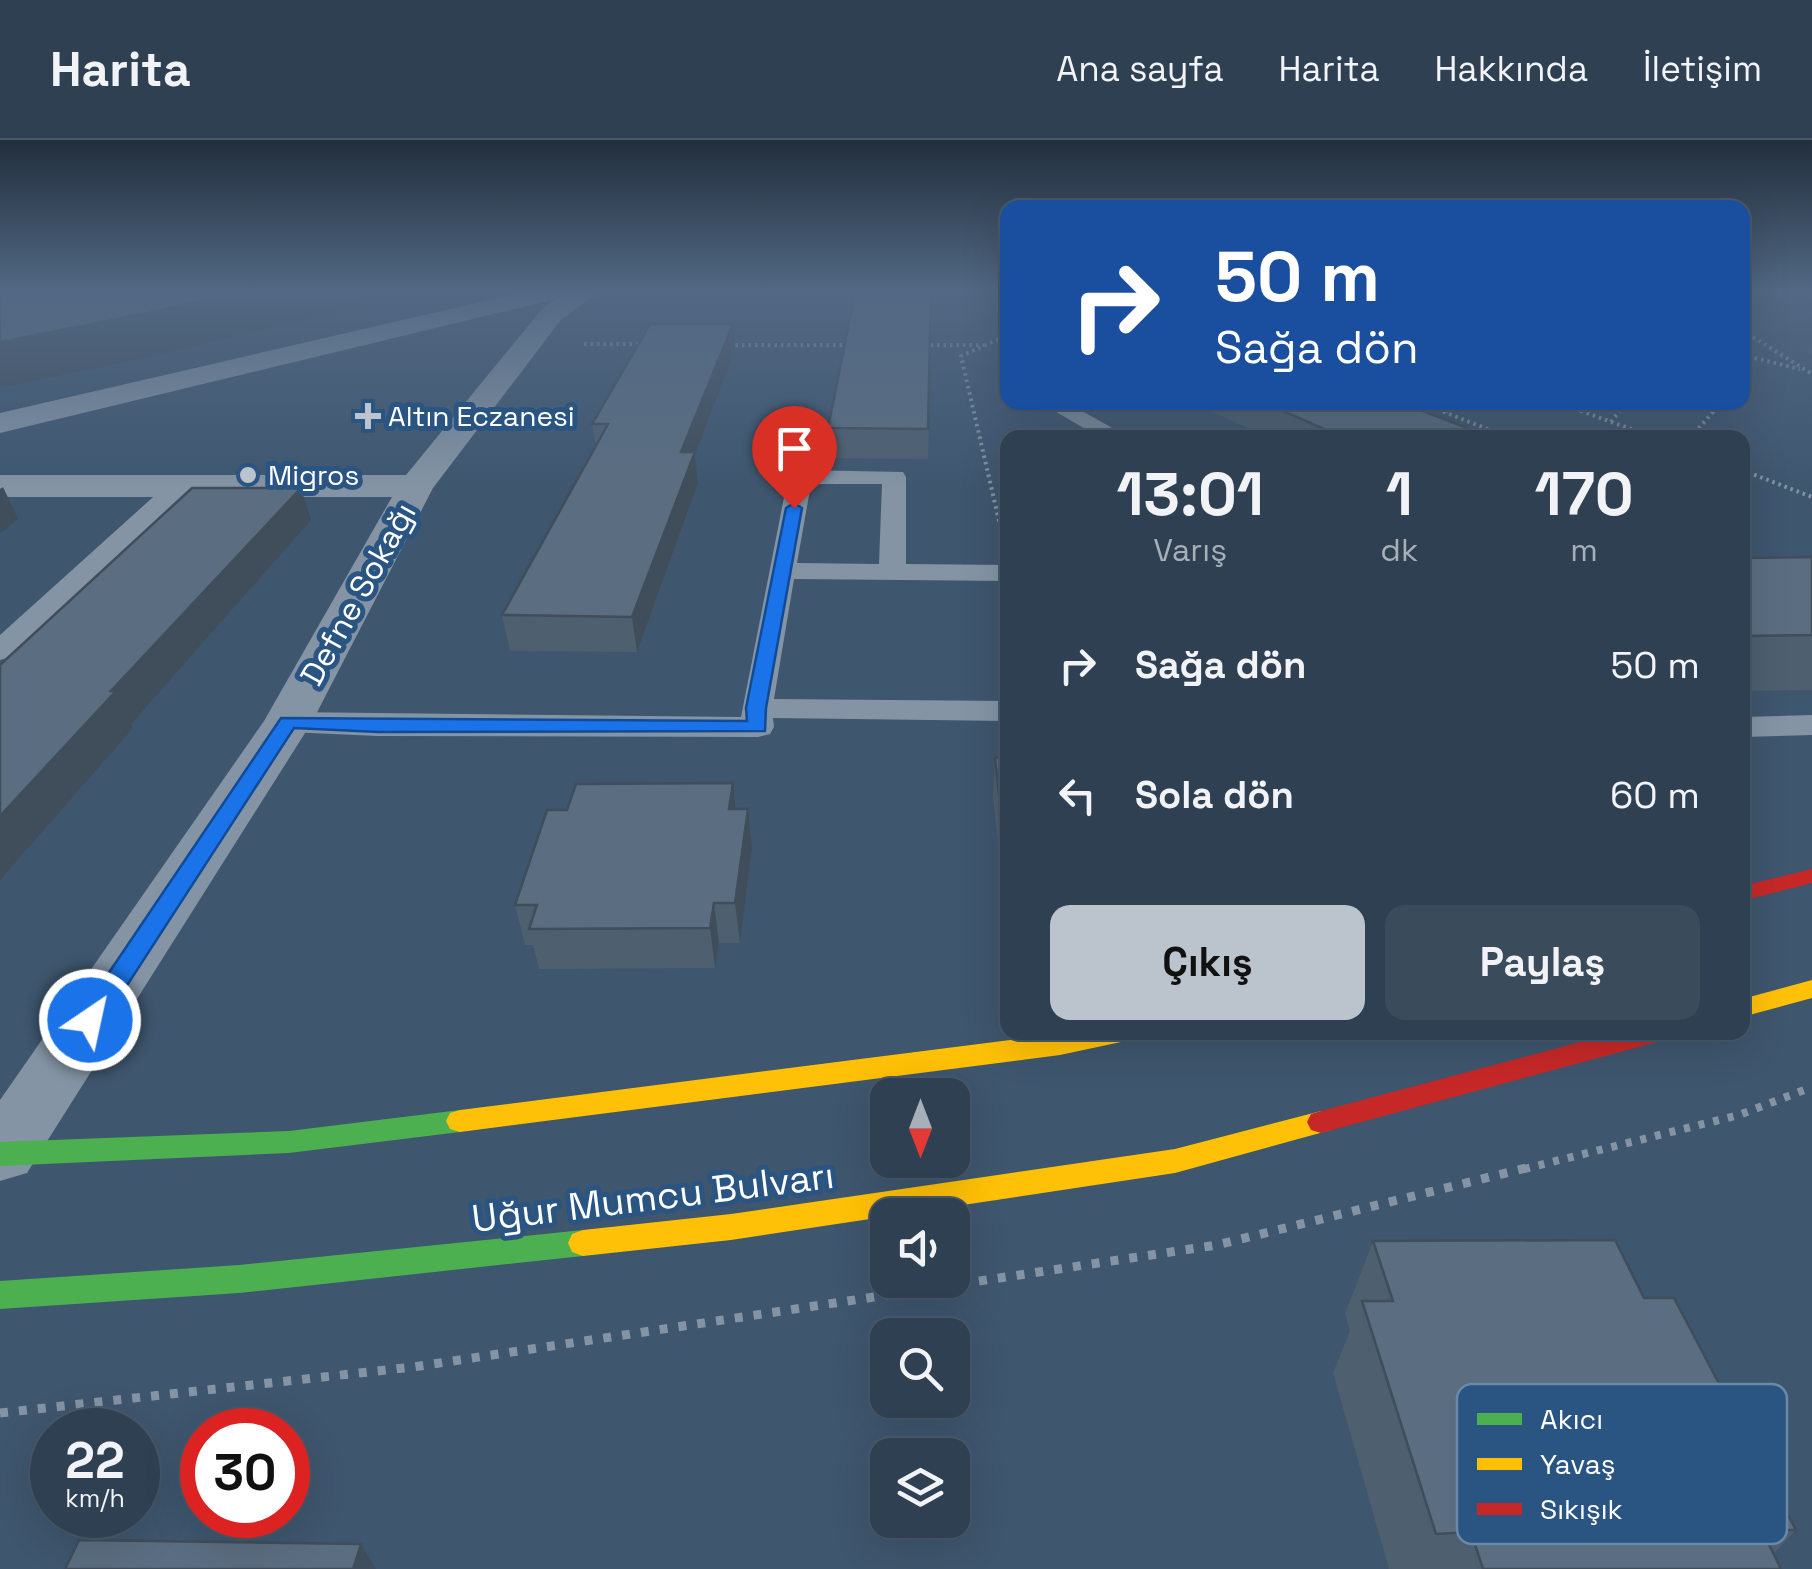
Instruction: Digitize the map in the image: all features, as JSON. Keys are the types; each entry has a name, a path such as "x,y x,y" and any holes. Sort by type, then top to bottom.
{"main road":[{"path":"1750,892 1812,876"},
{"path":"1750,1006 1812,989"},
{"path":"1,1155 289,1142 705,1092 1083,1040"},
{"name":"Uğur Mumcu Bulvarı","path":"0,1295 239,1279 711,1229 1175,1161 1626,1040"}],"street":[{"path":"0,408 222,356"},
{"path":"0,423 252,356"},
{"name":"Defne Sokağı","path":"1,1155 288,722 416,486 519,356"},
{"name":"Defne Sokağı","path":"0,486 416,486"}],"lane":[{"path":"1065,410 1103,430"},
{"path":"288,722 378,726 758,727 756,708 800,476 894,476 892,571"},
{"path":"0,651 181,484"},
{"path":"782,571 1000,573"},
{"path":"756,708 1000,711"},
{"path":"1750,727 1812,725"}],"path":[{"path":"962,356 1000,526"},
{"path":"1784,356 1810,372"},
{"path":"1750,357 1810,372"},
{"path":"1439,410 1490,430"},
{"path":"1444,412 1450,410"},
{"path":"1578,410 1634,430"},
{"path":"1611,422 1620,410"},
{"path":"1697,430 1713,412 1710,410"},
{"path":"1750,473 1812,497"},
{"path":"0,1413 413,1367 1217,1246 1739,1115 1812,1087"}],"building":[{"path":"632,356 720,356 681,452 695,452 632,617 502,615 608,424 592,424"},
{"path":"843,356 930,356 928,429 828,428"},
{"path":"1280,410 1421,410 1472,430 1327,430"},
{"path":"192,488 301,488 0,816 0,665"},
{"path":"1812,557 1812,635 1750,636 1750,558"},
{"path":"995,758 1000,758 1000,805"},
{"path":"733,783 729,809 748,809 735,903 714,903 710,928 529,929 537,905 515,905 547,810 567,810 576,784"},
{"path":"1615,1240 1644,1298 1674,1298 1719,1384 1457,1384 1457,1533 1436,1534 1362,1301 1393,1301 1373,1241"},
{"path":"1787,1513 1796,1530 1787,1530"},
{"path":"79,1540 361,1544 353,1569 65,1569"},
{"path":"1475,1544 1769,1544 1781,1569 1483,1569"}],"traffic: fast":[{"path":"0,1154 289,1142 460,1121"},
{"path":"0,1295 239,1279 583,1243"}],"traffic: slow":[{"path":"1750,1006 1812,989"},
{"path":"460,1121 1083,1040"},
{"path":"583,1243 731,1227 1175,1161 1321,1122"}],"traffic: jam":[{"path":"1750,892 1812,876"},
{"path":"1321,1122 1627,1040"}],"place":[{"name":"Altın Eczanesi","path":"368,416"},
{"name":"Migros","path":"248,475"}],"route":[{"path":"90,1020 288,722 378,726 758,727 756,708 794,508"}]}
